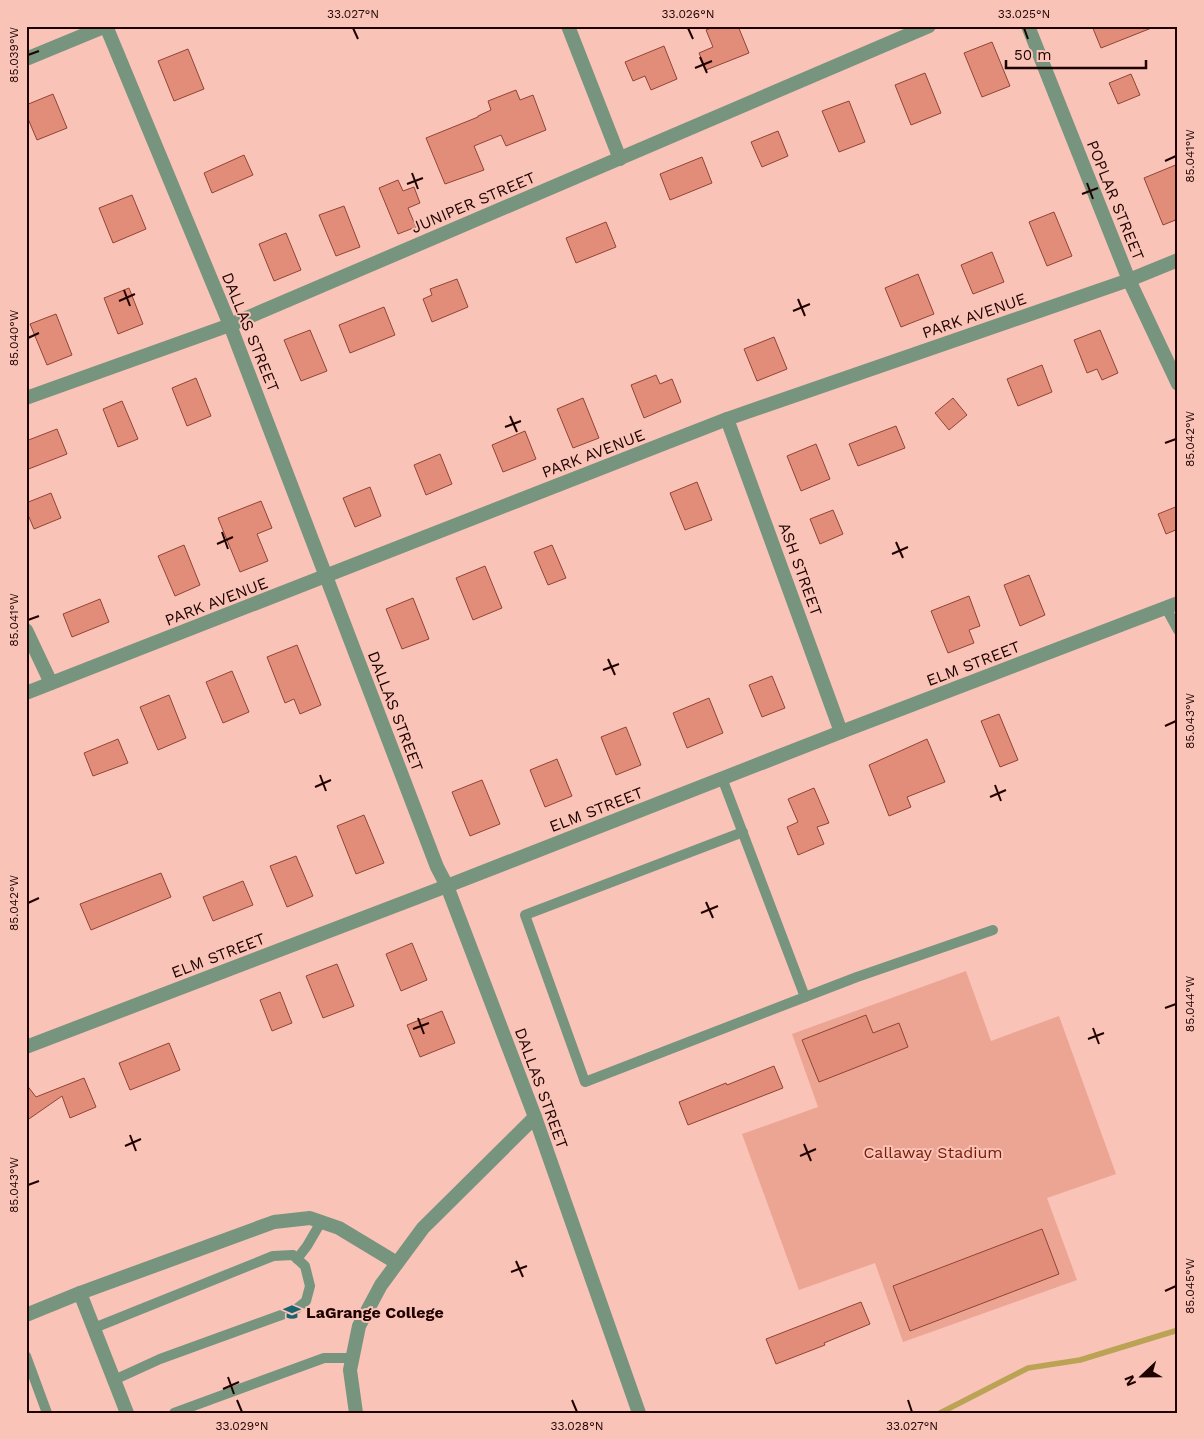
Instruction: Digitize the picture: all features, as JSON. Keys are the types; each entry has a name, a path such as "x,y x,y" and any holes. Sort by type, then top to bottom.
{"street":[{"path":"26,59 106,26"},
{"name":"DALLAS STREET","path":"106,26 230,325 437,867 447,886 535,1117 639,1413"},
{"path":"568,26 620,159"},
{"name":"JUNIPER STREET","path":"26,398 230,325 930,26"},
{"name":"POPLAR STREET","path":"1028,26 1129,280 1178,384"},
{"name":"PARK AVENUE","path":"26,693 727,419 1129,280 1178,260"},
{"name":"ASH STREET","path":"727,419 841,732"},
{"name":"ELM STREET","path":"26,1047 1172,606"},
{"path":"26,630 51,684"},
{"path":"356,1413 350,1370 359,1326 381,1285 423,1228 535,1117"},
{"path":"26,1315 80,1293 274,1222 310,1218 338,1228 397,1263"},
{"path":"80,1293 127,1413"}],"lane":[{"path":"1172,606 1178,630"},
{"path":"722,778 805,997"},
{"path":"743,832 525,915 585,1082 857,977 993,930"},
{"path":"298,1259 321,1222"},
{"path":"94,1328 273,1256 293,1255 305,1266 310,1286 306,1301 295,1310 160,1359 114,1380"},
{"path":"26,1356 48,1413"},
{"path":"174,1413 324,1358 353,1358"}],"green space":[{"name":"Callaway Stadium","path":"966,971 991,1041 1059,1016 1116,1174 1047,1198 1077,1280 903,1342 875,1263 799,1290 742,1134 818,1107 792,1034"}],"building":[{"path":"716,26 738,26 749,53 706,70 699,53 713,47 706,30"},
{"path":"1092,26 1153,26 1154,27 1101,48"},
{"path":"992,42 1010,86 982,97 964,53"},
{"path":"664,46 677,79 651,90 645,76 633,81 625,62"},
{"path":"188,49 204,89 174,101 158,61"},
{"path":"925,73 941,113 911,125 895,85"},
{"path":"1131,74 1140,95 1118,104 1109,83"},
{"path":"516,90 520,100 533,95 546,130 506,146 501,135 474,146 484,170 445,184 426,138 478,117 491,110 488,101"},
{"path":"53,94 67,128 37,140 26,114 26,105"},
{"path":"849,101 865,142 839,152 822,111"},
{"path":"778,131 788,156 762,167 751,142"},
{"path":"244,155 253,175 212,193 204,173"},
{"path":"702,157 712,183 670,200 660,174"},
{"path":"1178,164 1178,219 1163,225 1144,178"},
{"path":"398,180 403,191 414,187 420,203 408,208 416,227 398,234 379,188"},
{"path":"132,195 146,229 113,243 99,208"},
{"path":"344,206 360,247 336,256 319,215"},
{"path":"1054,212 1072,256 1047,266 1029,222"},
{"path":"606,222 616,247 576,263 566,238"},
{"path":"286,233 301,270 274,281 259,244"},
{"path":"992,252 1004,282 973,294 961,265"},
{"path":"918,274 934,314 901,327 885,288"},
{"path":"457,279 468,307 432,322 423,299 432,295 430,289"},
{"path":"129,288 143,324 118,334 104,298"},
{"path":"384,307 395,335 350,353 339,325"},
{"path":"56,314 72,355 47,365 30,324"},
{"path":"310,330 327,371 301,381 284,340"},
{"path":"1100,330 1118,373 1102,380 1097,369 1087,373 1074,340"},
{"path":"774,337 787,369 757,381 744,349"},
{"path":"1042,365 1052,392 1018,406 1007,379"},
{"path":"656,375 660,384 672,379 681,402 644,418 631,385"},
{"path":"196,378 211,416 187,426 172,388"},
{"path":"583,398 599,438 573,448 557,409"},
{"path":"953,398 967,415 949,430 935,413"},
{"path":"122,401 138,439 118,447 103,409"},
{"path":"896,426 905,448 858,466 849,444"},
{"path":"57,429 67,454 26,470 26,441"},
{"path":"525,431 536,459 503,472 492,445"},
{"path":"816,444 830,479 801,491 787,456"},
{"path":"440,454 452,484 426,495 414,465"},
{"path":"697,482 712,520 685,530 670,493"},
{"path":"370,487 381,516 355,527 343,498"},
{"path":"51,493 61,518 34,529 26,510 26,503"},
{"path":"261,501 272,528 257,534 268,561 240,572 218,518"},
{"path":"1178,506 1178,529 1166,534 1158,514"},
{"path":"833,510 843,534 820,544 810,519"},
{"path":"184,545 200,585 175,596 158,556"},
{"path":"552,545 566,578 548,585 534,552"},
{"path":"485,566 502,608 473,620 456,578"},
{"path":"1029,575 1045,615 1020,626 1004,585"},
{"path":"969,596 980,626 969,630 974,643 948,653 931,611"},
{"path":"413,598 429,639 402,649 386,609"},
{"path":"100,599 109,622 72,637 63,614"},
{"path":"297,645 321,705 300,714 294,699 285,703 267,657"},
{"path":"232,671 249,712 223,723 206,682"},
{"path":"772,676 785,708 762,717 749,685"},
{"path":"169,695 186,738 158,750 140,707"},
{"path":"709,698 723,733 687,748 673,713"},
{"path":"999,714 1018,760 1000,767 981,721"},
{"path":"626,727 641,765 616,775 601,737"},
{"path":"118,739 128,763 93,776 84,753"},
{"path":"927,739 945,782 907,797 911,807 889,816 869,765"},
{"path":"557,759 572,796 545,807 530,770"},
{"path":"482,780 500,824 470,836 452,792"},
{"path":"814,788 829,823 817,827 824,844 798,855 787,827 798,822 788,799"},
{"path":"364,815 384,863 356,874 337,826"},
{"path":"296,856 313,896 287,907 270,866"},
{"path":"161,873 171,897 91,930 80,904"},
{"path":"243,881 253,905 213,921 203,897"},
{"path":"412,943 427,980 401,991 386,954"},
{"path":"337,964 354,1006 323,1018 306,976"},
{"path":"280,992 292,1023 272,1031 260,1000"},
{"path":"442,1011 455,1043 420,1057 407,1025"},
{"path":"866,1015 873,1033 899,1023 908,1047 819,1082 802,1040"},
{"path":"169,1043 180,1070 130,1090 119,1063"},
{"path":"774,1066 783,1088 688,1125 679,1102"},
{"path":"84,1078 96,1107 70,1118 62,1096 26,1121 26,1084 36,1097"},
{"path":"1042,1229 1059,1274 910,1331 893,1286"},
{"path":"861,1302 870,1324 824,1343 825,1345 776,1364 766,1339"}],"waterway":[{"path":"940,1413 1028,1368 1080,1360 1178,1330"}],"place":[{"name":"LaGrange College","path":"292,1312"}]}
